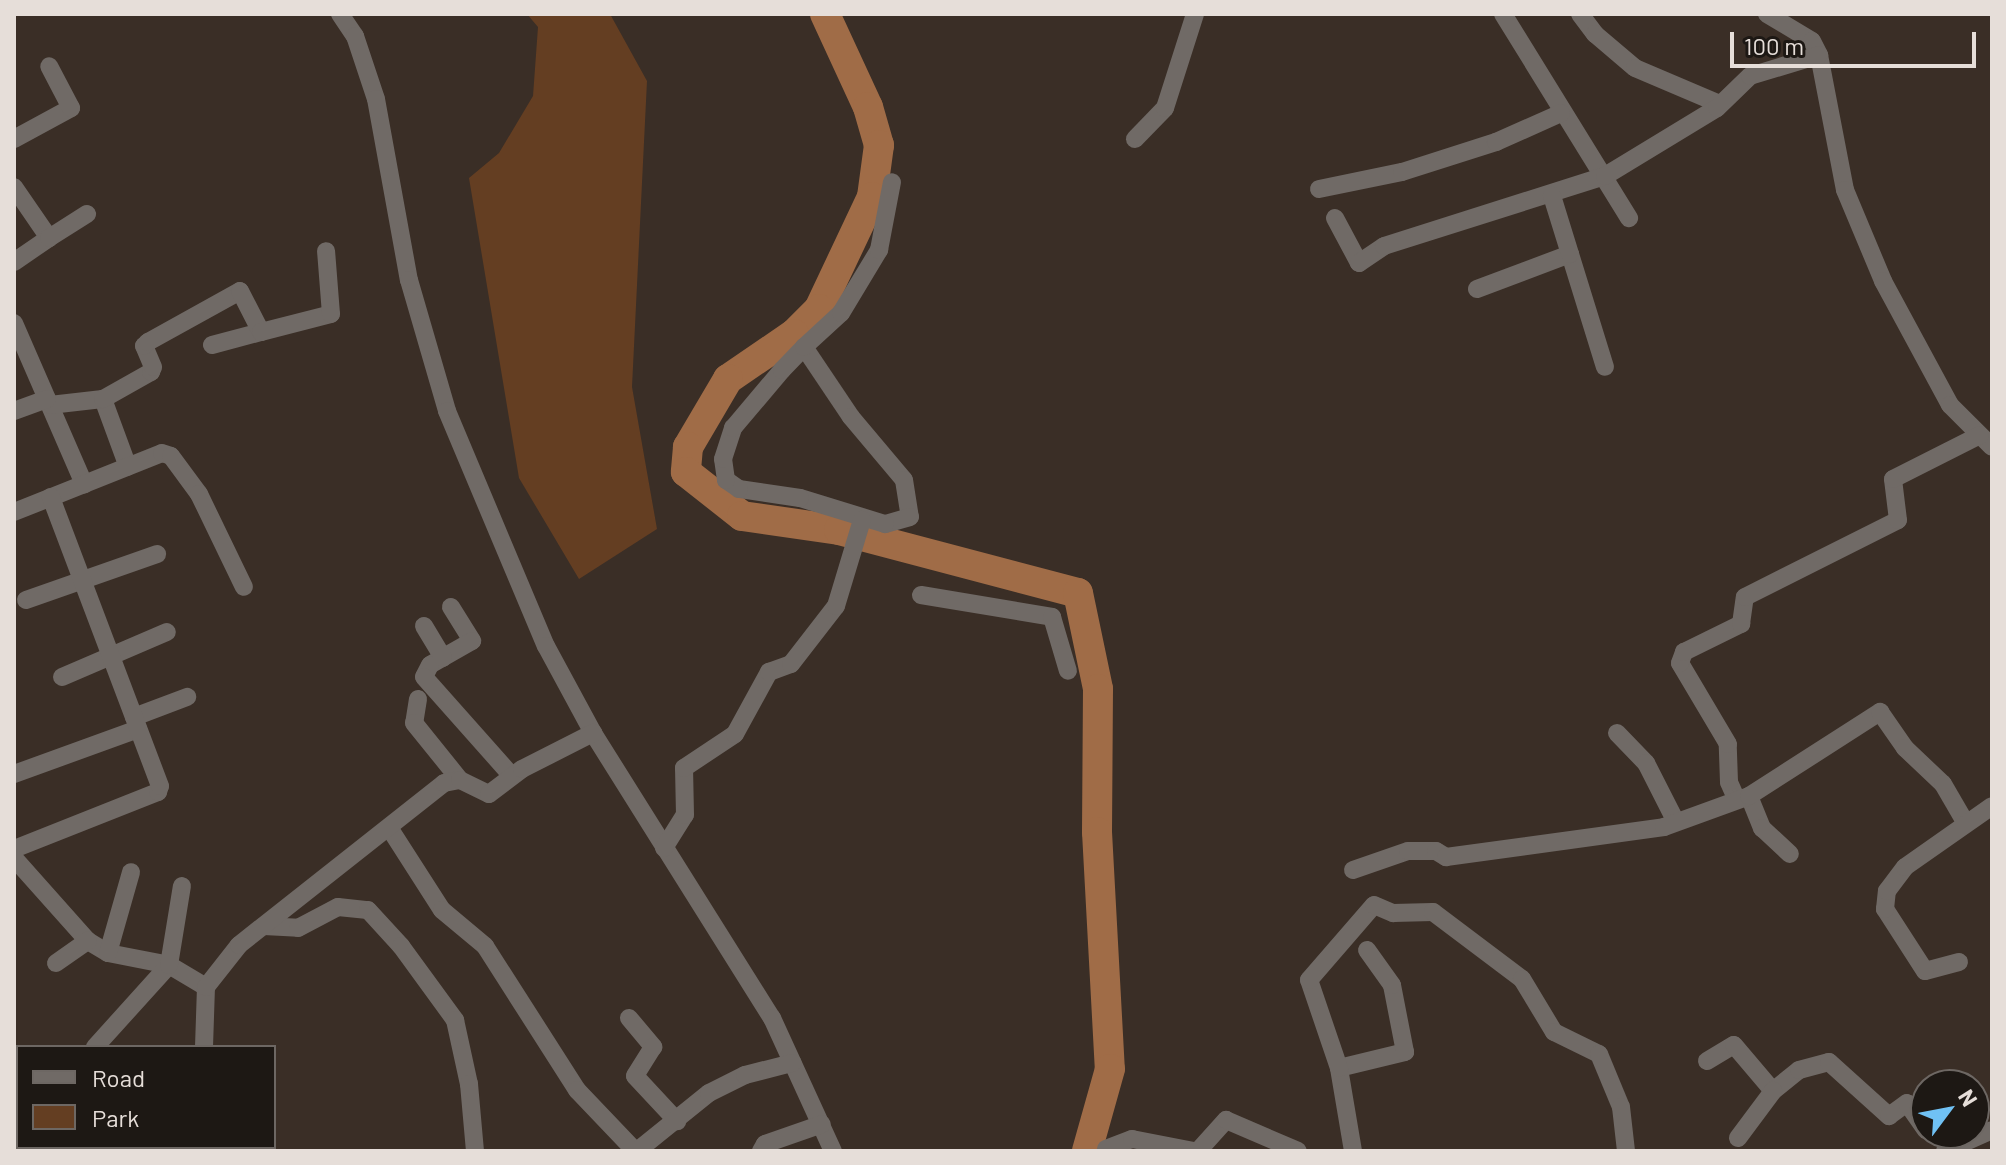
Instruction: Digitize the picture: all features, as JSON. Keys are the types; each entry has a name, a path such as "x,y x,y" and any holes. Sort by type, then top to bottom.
{"street":[{"path":"340,14 355,36 376,99 409,280 447,411 546,646 593,733 772,1018 833,1151"},
{"path":"1135,139 1165,108 1195,14"},
{"path":"1503,14 1561,113 1605,176 1629,218"},
{"path":"1580,14 1635,68 1720,104"},
{"path":"1767,14 1812,41 1819,55 1850,203 1937,383 1950,405 1986,441 1893,479 1898,520 1745,597 1741,624 1684,652 1680,663 1728,744 1729,782 1743,797 1762,828 1790,854"},
{"path":"1335,218 1359,263 1384,246 1552,196 1605,176 1720,104 1750,76 1819,55"},
{"path":"14,138 71,108 49,66"},
{"path":"1319,189 1402,172 1496,142 1561,113"},
{"path":"804,347 851,417 904,480 910,517 885,524 862,520 800,498 739,489 726,480 723,459 733,428 804,347 841,313 879,250 892,182"},
{"path":"14,187 49,238"},
{"path":"1552,196 1605,367"},
{"path":"14,262 87,214"},
{"path":"212,345 331,314 326,251"},
{"path":"1477,289 1570,254"},
{"path":"14,411 48,402 103,399 151,372 153,367 144,346 148,342 240,291 261,332"},
{"path":"14,323 84,484"},
{"path":"103,399 128,467"},
{"path":"14,512 162,453 171,456 199,494 244,587"},
{"path":"14,849 158,792 136,723 51,497"},
{"path":"664,848 685,815 684,768 735,734 769,672 791,664 836,606 862,520"},
{"path":"26,600 157,554"},
{"path":"921,595 1052,617 1068,671"},
{"path":"451,607 472,641 443,658 424,677 512,776"},
{"path":"424,626 443,658"},
{"path":"62,677 111,659 167,632"},
{"path":"14,774 136,723 187,697"},
{"path":"418,699 414,723 460,780 489,794 512,776 593,733"},
{"path":"1353,870 1408,851 1425,849 1446,857 1676,822 1743,797 1880,712 1905,748 1943,784 1965,822"},
{"path":"1617,733 1646,763 1676,822"},
{"path":"204,1045 206,987 239,945 390,829 444,783 460,780"},
{"path":"1959,962 1925,971 1885,909 1887,891 1905,867 1992,806"},
{"path":"390,829 442,910 485,946 577,1090 636,1151 709,1093 745,1075 792,1063"},
{"path":"14,858 88,941 108,953 169,965 206,987"},
{"path":"108,953 131,872"},
{"path":"97,1045 169,965 182,886"},
{"path":"1353,1151 1339,1068 1309,976 1374,905 1393,913 1433,912 1522,979 1554,1032 1599,1054 1621,1107 1626,1151"},
{"path":"264,926 298,928 338,907 368,910 401,946 455,1020 469,1084 475,1151"},
{"path":"56,963 88,941"},
{"path":"1339,1068 1405,1052 1392,985 1367,950"},
{"path":"629,1018 653,1047 635,1076 677,1121"},
{"path":"1707,1061 1734,1045 1773,1091"},
{"path":"1738,1138 1773,1091 1799,1070 1829,1062 1889,1116 1907,1103 1910,1107"},
{"path":"1106,1149 1132,1139 1196,1151 1226,1120 1298,1151"},
{"path":"761,1151 765,1144 822,1124"},
{"path":"1944,1151 1992,1130"}],"green space":[{"path":"527,14 610,14 647,81 632,387 657,529 579,579 519,478 469,178 499,153 533,96 538,27"}],"waterway":[{"path":"825,14 868,107 879,145 872,197 819,309 794,334 728,379 688,447 686,472 742,516 839,530 1078,593 1098,689 1097,832 1110,1069 1087,1151"}]}
